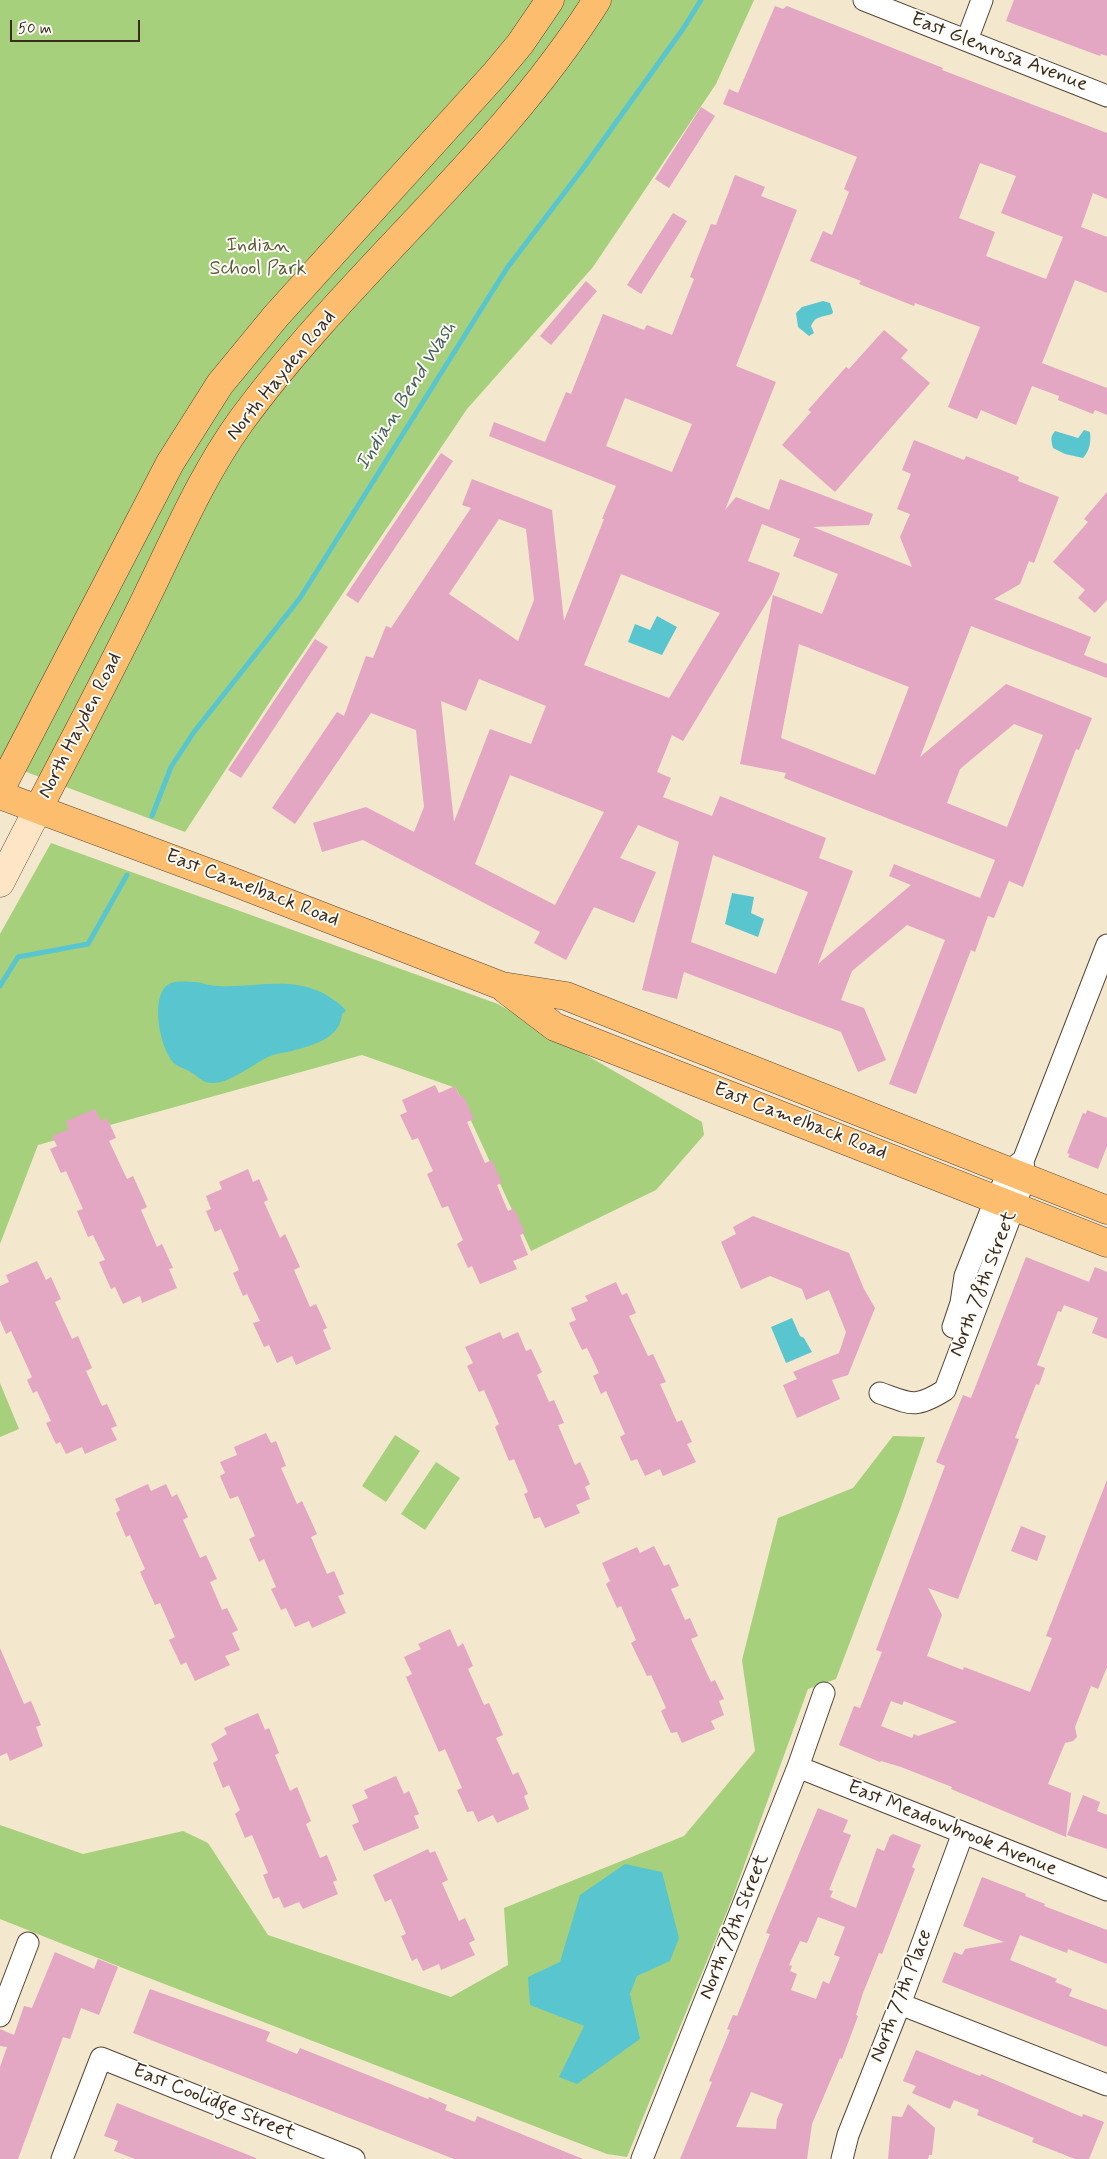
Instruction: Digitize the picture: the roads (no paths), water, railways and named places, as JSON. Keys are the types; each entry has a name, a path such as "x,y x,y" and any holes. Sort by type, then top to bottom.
{"main road":[{"name":"North Hayden Road","path":"0,790 170,463 220,384 276,316 495,74 520,44 550,0"},
{"name":"North Hayden Road","path":"0,883 203,483 240,423 306,341 517,109 564,50 597,0"},
{"name":"East Camelback Road","path":"0,795 226,879 502,986 566,996 1019,1170 1107,1210"},
{"name":"East Camelback Road","path":"502,986 555,1027 1107,1243"}],"street":[{"name":"East Glenrosa Avenue","path":"864,0 1107,96"},
{"path":"967,40 982,0"},
{"name":"North 78th Street","path":"880,1393 912,1404 929,1400 931,1384 961,1303 965,1276 1005,1202 1019,1170 1107,945"},
{"name":"North 78th Street","path":"642,2159 798,1767 824,1693"},
{"name":"East Meadowbrook Avenue","path":"798,1767 1107,1890"},
{"name":"North 77th Place","path":"842,2159 848,2135 900,2004 963,1833"},
{"path":"0,2016 28,1943"},
{"path":"900,2004 1107,2085"},
{"name":"East Coolidge Street","path":"62,2159 101,2058 354,2159"}],"water":[{"path":"823,301 830,303 833,312 815,320 811,326 814,333 809,336 798,327 796,313 802,307"},
{"path":"1084,430 1090,432 1090,439 1089,449 1083,458 1065,454 1053,448 1051,439 1055,431 1078,438"},
{"path":"657,616 677,627 662,655 628,642 635,624 650,630"},
{"path":"732,893 754,897 751,913 764,919 758,937 725,924"},
{"path":"196,982 213,986 288,984 302,986 328,996 340,1004 346,1011 342,1014 336,1029 324,1040 269,1057 221,1082 208,1083 175,1064 165,1048 159,1023 159,999 163,990 172,983"},
{"path":"792,1318 800,1336 804,1338 812,1352 786,1363 771,1327"},
{"path":"625,1864 662,1872 679,1938 670,1961 637,1976 630,1994 640,2039 577,2084 559,2077 584,2026 530,2005 528,1977 560,1962 580,1895"}],"waterway":[{"name":"Indian Bend Wash","path":"152,816 171,767 194,732 300,598 507,268 584,167 683,29 701,0"},
{"name":"Indian Bend Wash","path":"0,986 18,957 88,944 127,875"}],"park label":[{"name":"Indian School Park","path":"258,258"}]}
